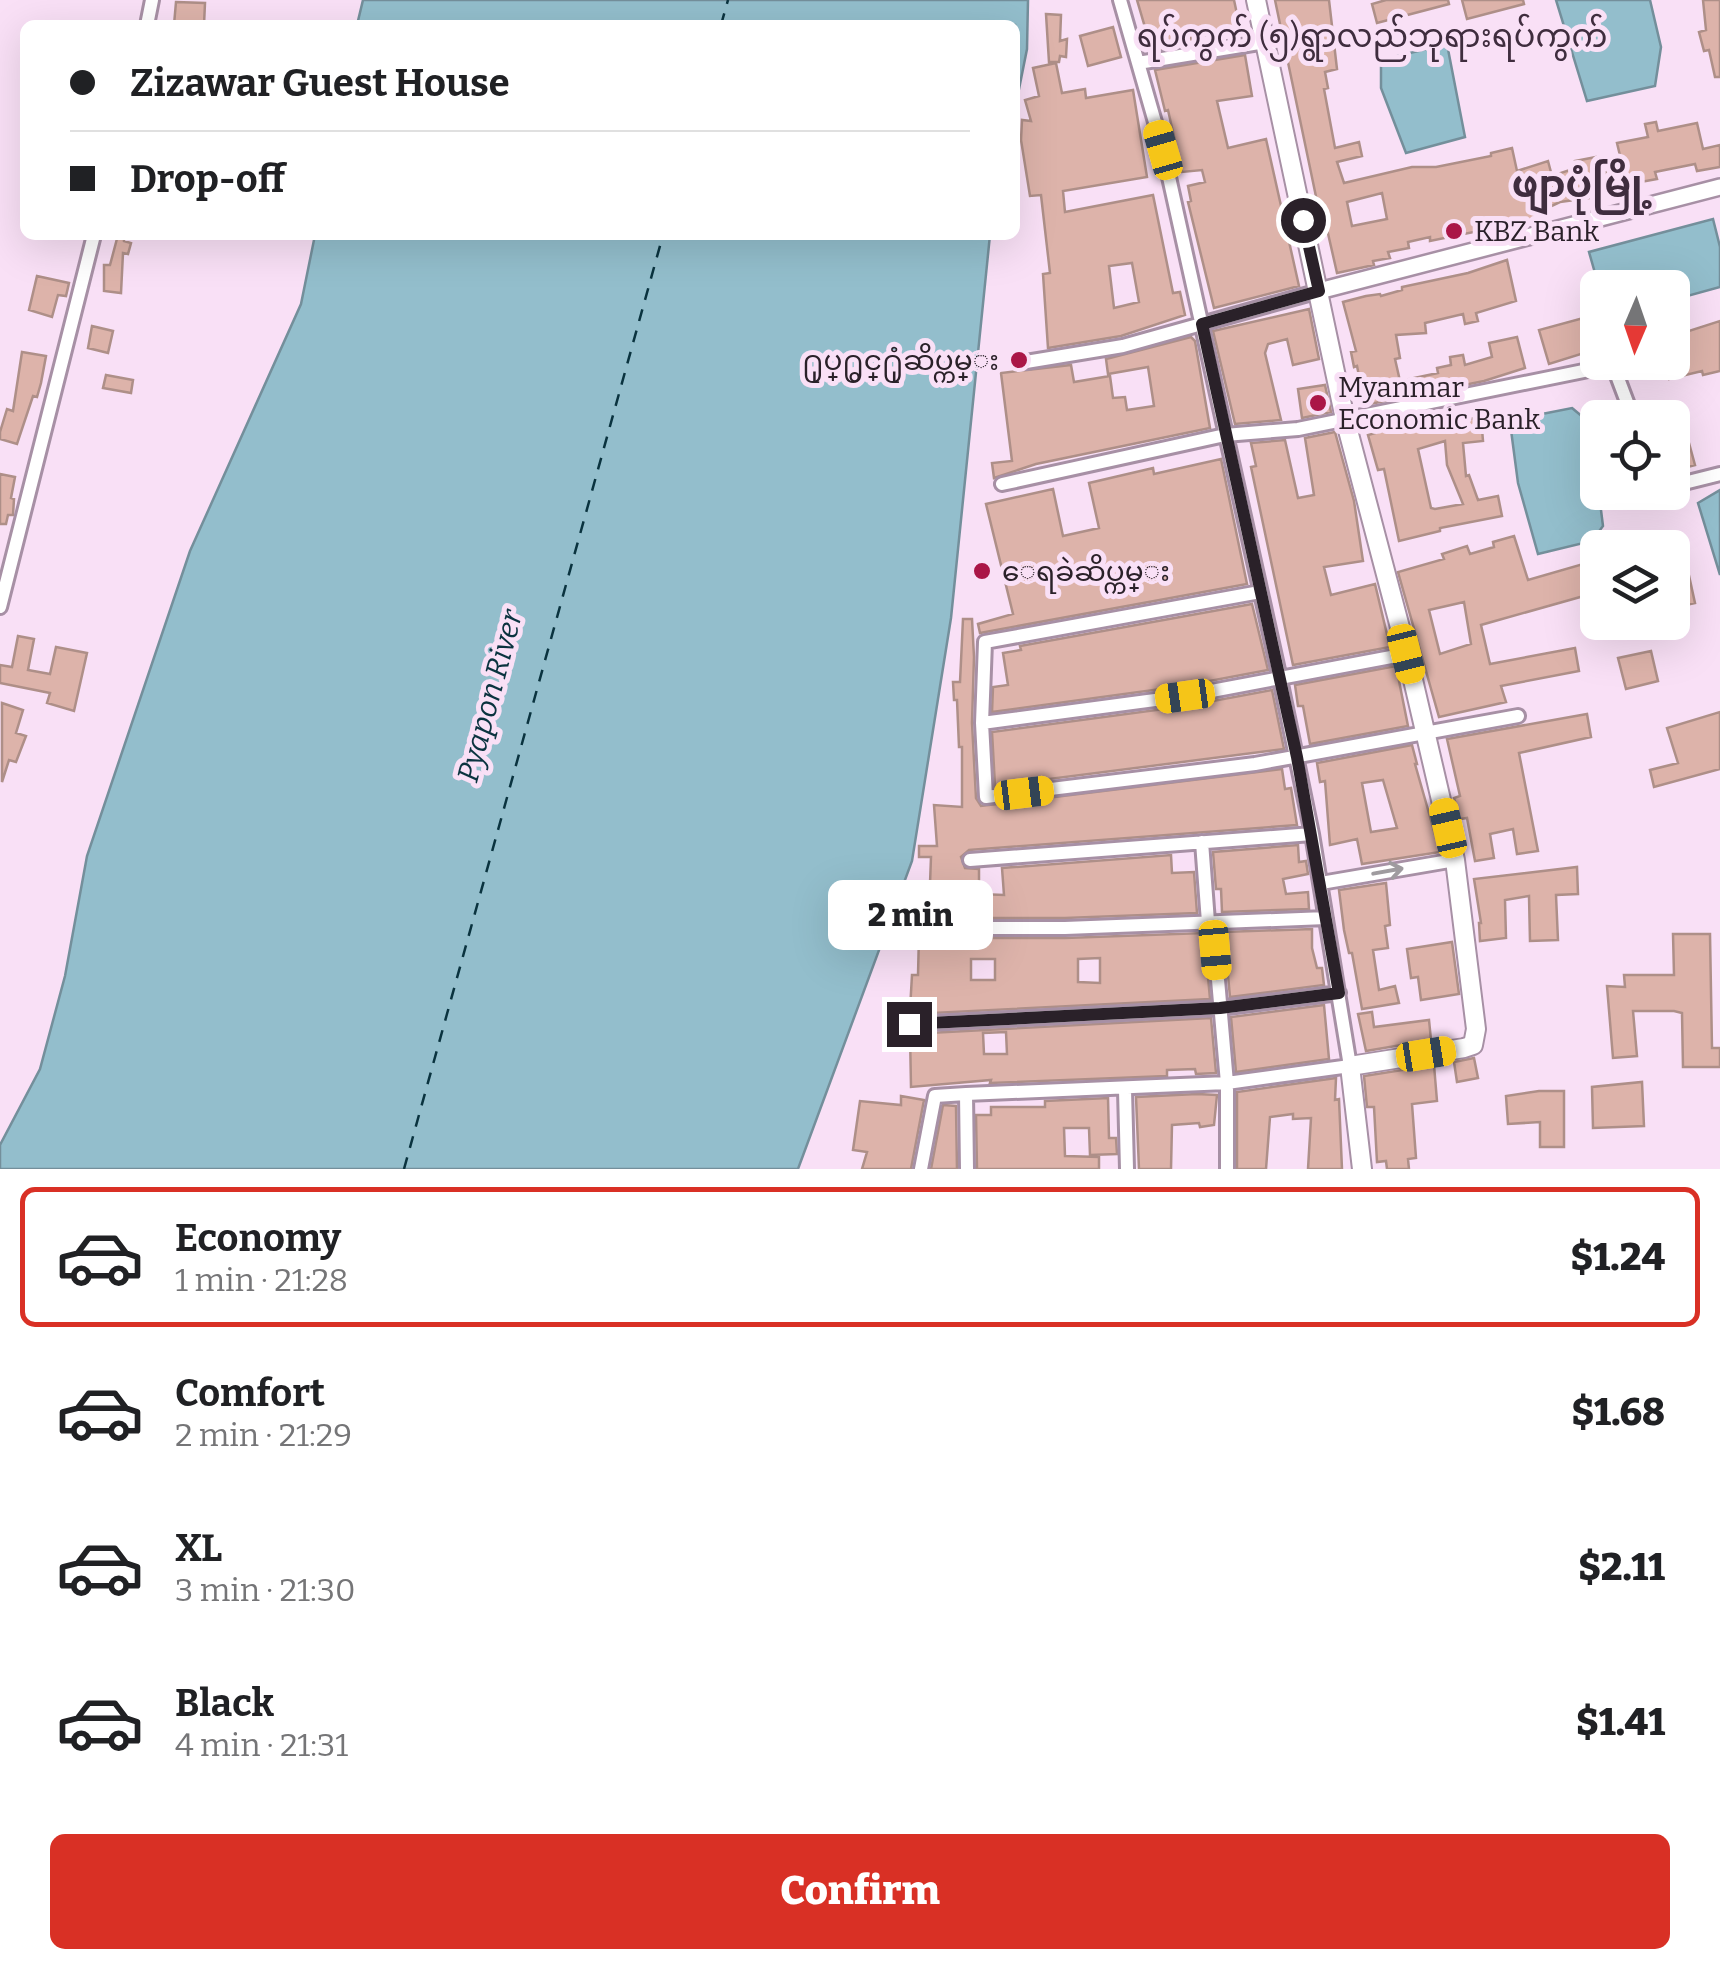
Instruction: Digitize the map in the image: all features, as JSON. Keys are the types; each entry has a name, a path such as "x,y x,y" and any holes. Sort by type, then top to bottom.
{"main road":[{"path":"1256,0 1345,419 1455,860 1477,1038 1464,1048 1350,1066 1362,1169"}],"street":[{"path":"921,1169 935,1096 1227,1083 1350,1066 1297,757 1163,150 1120,0"},
{"path":"1138,63 1264,42"},
{"path":"1026,362 1123,346 1720,187"},
{"path":"1,602 93,240"},
{"path":"1002,484 1225,435 1298,429 1612,364 1627,400"},
{"path":"1690,482 1720,474"},
{"path":"1260,592 985,642 982,723 986,798 1297,757 1518,716"},
{"path":"982,723 1185,696 1406,654"},
{"path":"970,860 1312,834"},
{"path":"1202,842 1227,1083 1227,1169"},
{"path":"1321,883 1455,860"},
{"path":"926,928 1326,918"},
{"path":"909,1024 1220,1008 1339,993"},
{"path":"1125,1090 1127,1169"},
{"path":"966,1094 967,1169"}],"water":[{"path":"363,0 1028,0 1027,49 1020,84 1020,20 358,20"},
{"path":"1556,0 1650,0 1661,47 1655,86 1587,101"},
{"path":"1447,44 1465,137 1406,153 1381,88 1381,60"},
{"path":"1713,219 1720,247 1720,287 1690,295 1690,270 1594,270 1589,252"},
{"name":"Pyapon River","path":"314,240 989,240 951,618 912,861 798,1169 0,1169 0,1145 40,1069 65,976 87,856 190,551 301,304"},
{"path":"1572,408 1580,415 1580,510 1601,510 1603,526 1600,530 1580,530 1580,544 1538,554 1518,483 1511,430 1527,417"},
{"path":"1720,490 1720,575 1698,503"}],"building":[{"path":"1137,0 1234,0 1240,28 1191,38 1193,44 1152,51"},
{"path":"1275,0 1329,0 1337,69 1325,72 1328,88 1324,89 1335,148 1359,142 1362,156 1337,162 1344,183 1412,167 1436,167 1491,156 1512,148 1517,171 1548,161 1552,176 1576,168 1575,161 1596,157 1599,174 1623,168 1617,143 1648,137 1645,124 1656,122 1658,131 1697,123 1703,149 1720,145 1720,167 1697,171 1695,164 1655,172 1657,179 1624,185 1626,193 1560,202 1545,209 1547,217 1408,242 1409,248 1388,252 1390,258 1373,261 1374,265 1337,273 1327,229 1323,230","holes":["1382,193 1387,219 1352,226 1347,202"]},
{"path":"1386,0 1448,0 1449,4 1377,23 1372,4"},
{"path":"1462,0 1523,0 1524,4 1467,19"},
{"path":"1703,0 1720,0 1720,77 1715,77 1709,50 1704,51 1699,32 1706,30"},
{"path":"176,2 205,3 204,20 174,20"},
{"path":"1046,14 1061,15 1060,41 1067,39 1066,57 1060,56 1059,62 1049,62"},
{"path":"1113,27 1121,57 1088,66 1080,36"},
{"path":"1245,55 1252,96 1217,101 1228,148 1266,139 1299,286 1214,308 1188,202 1188,186 1205,182 1202,170 1182,172 1155,70"},
{"path":"1056,63 1062,93 1085,89 1086,98 1133,90 1147,177 1063,191 1065,212 1153,195 1173,293 1180,292 1185,315 1121,336 1048,348 1043,274 1050,273 1041,195 1030,196 1021,140 1022,120 1031,121 1025,100 1039,96 1033,68","holes":["1132,263 1139,302 1114,308 1109,266"]},
{"path":"117,240 131,243 128,254 123,253 121,293 104,291 104,265 110,265"},
{"path":"1507,260 1516,301 1476,313 1478,321 1465,324 1463,314 1425,323 1426,333 1396,335 1400,358 1395,359 1400,381 1438,373 1437,368 1451,365 1450,357 1463,355 1465,365 1492,357 1489,343 1517,337 1525,368 1484,381 1365,405 1343,302 1381,296"},
{"path":"37,276 69,283 66,296 58,295 52,317 29,310"},
{"path":"1309,309 1319,359 1293,365 1287,339 1268,344 1265,353 1281,420 1235,424 1213,331"},
{"path":"1580,319 1580,354 1549,364 1539,330"},
{"path":"1720,321 1720,371 1690,374 1690,331"},
{"path":"92,326 113,331 108,353 88,348"},
{"path":"1191,337 1195,341 1210,428 1036,464 994,478 992,463 1012,461 1001,373 1071,365 1074,382 1110,376 1113,398 1125,397 1127,410 1154,406 1148,367 1108,374 1106,359"},
{"path":"22,352 46,356 37,397 33,396 17,444 0,439 0,432 7,409 13,411"},
{"path":"106,375 133,380 131,393 103,388"},
{"name":"Myanmar Economic Bank","path":"1325,385 1331,412 1302,418 1298,389"},
{"path":"1481,417 1483,441 1463,443 1466,476 1469,475 1478,500 1498,496 1502,516 1399,541 1384,469 1378,470 1368,435 1418,421 1420,428","holes":["1445,441 1447,465 1463,504 1431,508 1418,449"]},
{"path":"1335,432 1354,501 1363,561 1324,567 1331,595 1375,584 1390,647 1293,665 1251,467 1256,466 1251,443 1285,440 1298,498 1314,495 1305,438"},
{"path":"1221,459 1247,584 980,633 978,624 1013,614 986,504 1053,489 1063,536 1099,528 1089,483 1153,468 1154,474"},
{"path":"0,474 15,477 13,515 8,515 6,524 0,524"},
{"path":"1514,536 1528,580 1580,565 1580,597 1481,625 1490,664 1575,648 1579,671 1501,686 1506,702 1439,717 1398,572 1444,559 1442,554 1467,546 1470,554 1494,547 1493,542","holes":["1464,602 1471,644 1440,654 1429,610"]},
{"path":"1252,604 1268,670 1183,686 992,712 993,687 1008,685 1003,653 1021,650 1020,646"},
{"path":"963,619 972,619 972,723 976,798 981,806 1282,769 1285,789 1291,788 1297,825 969,850 961,857 965,868 979,869 979,894 1004,895 1002,868 1171,855 1172,873 1194,872 1197,913 936,918 938,884 930,884 931,857 919,857 919,846 937,846 934,805 962,807 962,747 953,682 960,682"},
{"path":"18,636 34,639 28,670 50,674 56,647 87,653 74,711 47,703 50,693 0,683 0,665 12,667"},
{"path":"1651,651 1658,681 1626,689 1618,658"},
{"path":"1396,666 1408,726 1310,744 1295,685"},
{"path":"1272,690 1284,749 995,786 992,732 1186,706"},
{"path":"2,703 23,710 16,733 26,736 16,762 9,760 2,782"},
{"path":"1720,712 1720,769 1654,787 1650,770 1678,763 1667,728"},
{"path":"1587,714 1591,737 1519,753 1538,851 1517,854 1513,829 1490,834 1494,858 1475,861 1467,818 1460,819 1454,798 1460,796 1447,739"},
{"path":"1412,745 1440,852 1362,864 1357,839 1330,845 1325,781 1320,782 1317,763","holes":["1383,780 1397,828 1371,832 1362,783"]},
{"path":"1298,845 1299,862 1306,861 1308,874 1283,879 1286,894 1308,892 1309,909 1222,912 1213,852"},
{"path":"1577,867 1578,894 1556,895 1558,940 1530,941 1529,896 1505,900 1506,938 1480,941 1474,879"},
{"path":"1386,883 1388,948 1373,950 1379,990 1395,986 1399,1003 1362,1009 1339,890"},
{"path":"1312,929 1312,948 1317,968 1322,968 1324,985 1230,997 1224,932"},
{"path":"1204,933 1210,999 933,1013 910,1010 912,975 918,975 919,935 1065,938","holes":["1100,958 1100,983 1078,982 1078,959","971,959 995,959 995,980 971,980"]},
{"path":"1673,934 1710,934 1712,1048 1720,1048 1720,1067 1683,1067 1682,1013 1674,1011 1633,1011 1637,1056 1613,1058 1607,986 1625,987 1624,975 1674,975"},
{"path":"1452,942 1459,994 1421,1000 1418,977 1411,978 1407,949"},
{"path":"1324,1005 1329,1059 1236,1072 1231,1017"},
{"path":"1372,1012 1374,1027 1429,1020 1431,1040 1366,1051 1358,1014"},
{"path":"1211,1018 1216,1073 1167,1070 1167,1076 990,1083 991,1080 911,1087 910,1034","holes":["1006,1032 1007,1054 984,1054 983,1033"]},
{"path":"1474,1058 1478,1078 1457,1082 1454,1062"},
{"path":"1434,1065 1437,1101 1412,1104 1416,1158 1408,1159 1409,1169 1387,1169 1386,1161 1377,1162 1374,1107 1367,1107 1364,1076"},
{"path":"1336,1078 1342,1169 1308,1169 1311,1118 1293,1119 1293,1114 1270,1117 1266,1169 1237,1169 1237,1092"},
{"path":"1642,1082 1644,1126 1593,1128 1592,1087"},
{"path":"1564,1091 1564,1147 1540,1147 1540,1122 1508,1124 1506,1096"},
{"path":"1217,1095 1214,1125 1172,1125 1171,1169 1139,1169 1136,1097"},
{"path":"901,1096 924,1100 911,1169 862,1169 867,1152 853,1150 860,1101 901,1105"},
{"path":"1108,1098 1109,1138 1116,1138 1117,1154 1090,1155 1089,1128 1064,1128 1065,1156 1099,1157 1099,1169 977,1169 976,1115 991,1115 991,1107 1045,1107 1045,1101"},
{"path":"943,1105 956,1106 957,1169 931,1169"}],"ferry route":[{"path":"722,20 728,0"},
{"path":"404,1169 662,240"}],"place":[{"name":"KBZ Bank","path":"1454,231"},
{"name":"႐ုပ္႐ွင္႐ုံဆိပ္ကမ္း","path":"1019,360"},
{"name":"Myanmar Economic Bank","path":"1318,403"},
{"name":"ေရခဲဆိပ္ကမ္း","path":"982,571"}],"district":[{"name":"ရပ်ကွက် (၅)ရွာလည်ဘုရားရပ်ကွက်","path":"1372,36"},
{"name":"ဖျာပုံမြို့","path":"1582,184"}],"route":[{"path":"909,1024 1220,1008 1339,993 1297,757 1202,324 1319,291 1303,220"}]}
